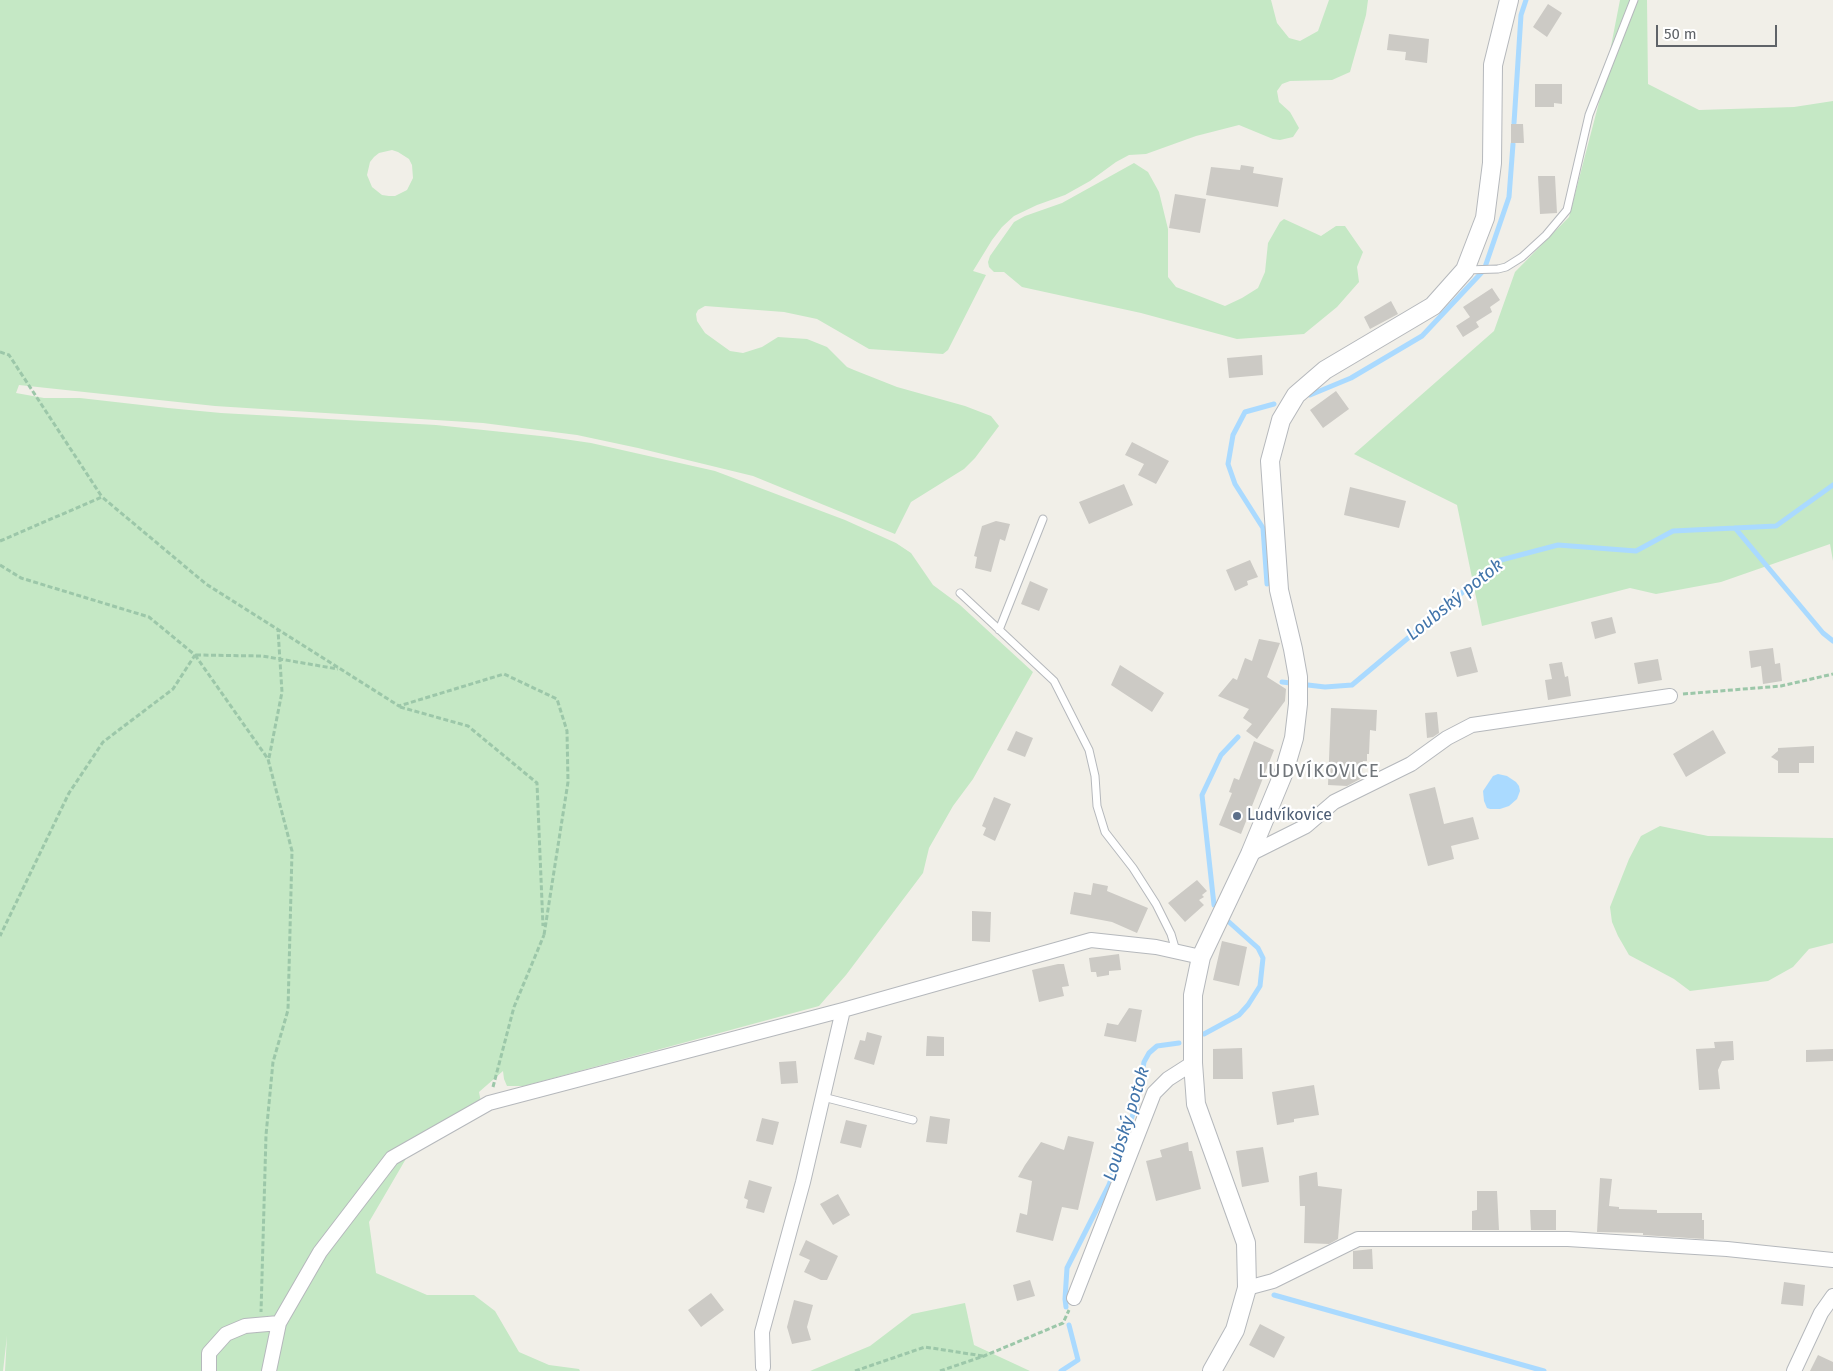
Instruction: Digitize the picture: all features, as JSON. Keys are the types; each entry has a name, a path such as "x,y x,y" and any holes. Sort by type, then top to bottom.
{"street":[{"path":"1212,1371 1234,1330 1247,1288 1246,1243 1196,1104 1192,995 1201,957 1250,854 1286,764 1294,738 1298,684 1293,649 1279,590 1270,461 1281,420 1296,395 1325,370 1433,306 1471,270 1485,218 1492,163 1493,65 1509,0"},
{"path":"1250,854 1306,826 1334,802 1411,764 1447,738 1472,725 1670,696"},
{"path":"269,1371 279,1323 320,1252 392,1158 489,1103 843,1010 1091,940 1176,951 1201,957"},
{"path":"763,1367 762,1332 803,1182 843,1010"},
{"path":"1074,1298 1154,1093 1168,1079 1193,1063"},
{"path":"1247,1288 1274,1281 1358,1239 1568,1239 1727,1249 1833,1260"},
{"path":"1794,1371 1821,1313 1833,1296"},
{"path":"209,1371 209,1353 226,1334 245,1326 279,1323"}],"lane":[{"path":"1471,270 1506,267 1522,257 1546,235 1566,210 1589,115 1634,0"},
{"path":"999,630 1043,519"},
{"path":"960,593 1054,681 1089,750 1095,776 1097,806 1105,832 1133,868 1156,904 1171,934 1176,951"},
{"path":"824,1097 913,1120"}],"path":[{"path":"0,352 9,355 102,497 206,584 399,706 468,726 537,783 544,935"},
{"path":"0,541 102,497"},
{"path":"0,565 21,578 149,617 195,656 268,759 292,851 288,1010 273,1062 266,1135 260,1325"},
{"path":"268,759 282,692 278,630"},
{"path":"195,656 262,656 341,670"},
{"path":"0,936 69,792 103,742 172,689 195,656"},
{"path":"399,706 504,674 557,699 567,731 568,782 544,935 514,1007 489,1103"},
{"path":"1670,696 1781,686 1833,674"},
{"path":"940,1371 984,1356 1063,1323 1074,1298"},
{"path":"855,1371 925,1347 984,1356"}],"green space":[{"path":"0,0 1271,0 1277,23 1289,38 1300,41 1318,31 1329,0 1368,0 1366,15 1350,72 1332,80 1290,81 1282,84 1277,91 1279,102 1290,112 1299,128 1293,137 1280,140 1273,139 1239,125 1196,136 1146,154 1129,155 1065,195 1014,216 992,240 973,271 986,275 948,350 943,354 869,349 817,319 784,312 705,306 698,310 696,314 697,321 705,333 730,351 743,353 762,347 778,337 807,339 827,347 847,367 854,370 897,387 965,406 991,416 999,426 975,458 964,469 911,502 895,534 753,476 577,435 483,423 215,406 19,385 16,393 44,398 80,398 221,413 436,425 550,437 591,443 715,471 845,520 896,543 911,553 933,585 960,605 1033,672 973,779 953,806 929,848 923,873 846,975 819,1006 524,1086 507,1086 503,1071 479,1092 483,1113 407,1157 369,1222 376,1273 427,1295 474,1295 495,1311 519,1352 549,1365 579,1369 580,1371 5,1371 7,1336 3,1371 0,1371","holes":["392,150 409,159 412,165 413,178 407,190 395,196 382,195 372,187 367,175 370,162 379,153"]},
{"path":"1620,0 1647,0 1648,84 1699,110 1794,107 1833,101 1833,561 1830,544 1721,582 1656,594 1630,588 1482,626 1457,505 1354,454 1494,331 1515,272 1569,217 1603,87"},
{"path":"1134,163 1148,172 1159,192 1168,229 1168,277 1176,287 1225,306 1258,288 1265,272 1268,243 1280,222 1284,219 1321,236 1336,226 1345,226 1363,252 1357,267 1359,282 1337,307 1304,334 1237,339 1141,313 1022,287 1004,272 994,272 989,267 990,256 1014,222 1025,216 1062,203"},
{"path":"1660,826 1708,836 1833,838 1833,943 1809,949 1793,967 1768,981 1690,991 1674,979 1629,955 1612,922 1610,907 1629,859 1641,836"},
{"path":"965,1303 974,1345 1030,1371 810,1371 870,1346 912,1314"}],"water":[{"path":"1498,774 1507,776 1516,782 1520,791 1517,799 1509,806 1500,809 1490,809 1487,808 1484,801 1483,791 1493,776"}],"building":[{"path":"1548,4 1562,13 1547,37 1533,27"},
{"path":"1389,34 1429,39 1427,63 1405,60 1406,52 1387,50"},
{"path":"1535,84 1562,84 1562,104 1554,103 1554,107 1535,107"},
{"path":"1511,124 1523,124 1524,143 1511,143"},
{"path":"1241,165 1254,167 1253,173 1283,178 1278,207 1206,195 1211,167 1240,170"},
{"path":"1538,176 1555,176 1557,213 1540,214"},
{"path":"1175,194 1206,199 1200,233 1169,228"},
{"path":"1492,288 1500,300 1490,307 1492,312 1476,322 1479,327 1463,337 1456,326 1470,317 1463,307"},
{"path":"1391,301 1398,314 1370,329 1364,317"},
{"path":"1262,355 1263,375 1229,378 1227,358"},
{"path":"1336,391 1349,409 1323,428 1310,410"},
{"path":"1132,442 1169,461 1156,484 1138,475 1144,464 1125,455"},
{"path":"1124,484 1133,505 1089,524 1079,502"},
{"path":"1350,487 1406,501 1399,528 1344,515"},
{"path":"996,521 1010,524 1005,541 1000,539 991,572 975,568 977,557 974,556 982,526"},
{"path":"1250,560 1258,577 1247,581 1248,585 1235,591 1226,570"},
{"path":"1030,581 1048,589 1039,611 1021,604"},
{"path":"1612,617 1616,633 1595,639 1591,622"},
{"path":"1259,639 1280,643 1267,677 1286,689 1285,701 1257,739 1246,731 1252,724 1243,718 1249,709 1218,696 1233,678 1237,680 1245,658 1252,661"},
{"path":"1471,647 1478,672 1457,677 1450,652"},
{"path":"1773,648 1775,664 1780,663 1782,681 1763,684 1761,666 1751,668 1749,651"},
{"path":"1658,659 1662,680 1638,684 1634,663"},
{"path":"1562,662 1565,677 1568,676 1571,696 1548,700 1545,680 1552,679 1549,664"},
{"path":"1120,665 1164,693 1152,712 1111,685"},
{"path":"1331,708 1377,710 1376,731 1370,730 1369,754 1367,754 1367,761 1363,761 1362,778 1347,786 1328,785"},
{"path":"1437,712 1439,733 1427,738 1425,713"},
{"path":"1713,730 1726,753 1686,777 1673,754"},
{"path":"1016,731 1033,738 1025,757 1007,750"},
{"path":"1254,741 1274,750 1241,834 1219,825 1232,793 1229,792 1234,778 1239,780"},
{"path":"1814,746 1814,763 1799,763 1799,773 1778,773 1778,761 1771,757 1778,751 1778,748"},
{"path":"1435,787 1444,824 1473,817 1479,839 1451,846 1454,859 1428,866 1409,794"},
{"path":"994,797 1011,804 995,841 983,835 986,828 982,826"},
{"path":"1197,880 1207,891 1202,895 1204,897 1199,900 1204,905 1185,922 1168,903"},
{"path":"1093,883 1108,886 1107,891 1148,908 1137,933 1112,922 1070,914 1074,892 1091,895"},
{"path":"972,911 991,912 990,942 972,941"},
{"path":"1222,941 1247,947 1239,986 1213,980"},
{"path":"1119,954 1121,970 1109,971 1109,975 1097,977 1096,972 1091,972 1089,958"},
{"path":"1064,964 1069,986 1062,987 1064,996 1039,1002 1032,970"},
{"path":"1129,1008 1142,1010 1136,1042 1104,1036 1107,1023 1118,1025"},
{"path":"867,1032 882,1036 874,1065 854,1059 860,1040 865,1041"},
{"path":"927,1036 944,1037 944,1056 926,1056"},
{"path":"1733,1041 1734,1060 1722,1061 1718,1070 1720,1089 1699,1090 1696,1049 1715,1048 1714,1042"},
{"path":"1242,1048 1243,1079 1213,1079 1213,1049"},
{"path":"1833,1049 1833,1061 1806,1062 1806,1050"},
{"path":"796,1061 798,1083 781,1084 779,1062"},
{"path":"1314,1085 1319,1115 1294,1119 1294,1122 1277,1125 1272,1092"},
{"path":"930,1116 950,1119 947,1144 926,1142"},
{"path":"762,1118 779,1122 773,1145 756,1141"},
{"path":"846,1120 867,1125 861,1148 840,1143"},
{"path":"1068,1136 1094,1142 1078,1210 1062,1207 1053,1241 1016,1232 1020,1213 1027,1215 1032,1181 1018,1177 1041,1142 1064,1150"},
{"path":"1188,1142 1201,1189 1156,1201 1146,1161 1162,1157 1160,1150"},
{"path":"1263,1147 1269,1182 1242,1187 1236,1151"},
{"path":"1317,1172 1318,1186 1342,1189 1338,1239 1329,1244 1304,1243 1305,1206 1300,1206 1299,1176"},
{"path":"1600,1178 1612,1179 1609,1206 1619,1207 1619,1209 1657,1210 1657,1213 1702,1213 1704,1239 1643,1235 1643,1233 1597,1232"},
{"path":"749,1180 772,1187 764,1213 746,1208 748,1200 744,1198"},
{"path":"1477,1191 1497,1191 1499,1230 1472,1230 1472,1211 1477,1210"},
{"path":"838,1194 850,1215 833,1225 820,1204"},
{"path":"1530,1210 1556,1210 1556,1230 1531,1230"},
{"path":"806,1240 838,1256 827,1280 821,1280 804,1272 810,1260 799,1255"},
{"path":"1372,1249 1373,1269 1353,1269 1353,1251"},
{"path":"1030,1280 1035,1296 1017,1301 1013,1285"},
{"path":"1784,1282 1805,1285 1803,1306 1781,1304"},
{"path":"711,1293 724,1310 701,1327 688,1310"},
{"path":"794,1300 813,1305 807,1327 811,1340 792,1344 787,1327"},
{"path":"1260,1324 1285,1337 1274,1358 1249,1345"},
{"path":"1818,1355 1833,1362 1833,1371 1810,1371"}],"waterway":[{"path":"1514,123 1521,15 1526,0"},
{"path":"1310,395 1351,378 1422,336 1484,270 1509,197 1513,144"},
{"path":"1267,584 1263,528 1235,484 1228,464 1233,435 1245,412 1274,404"},
{"name":"Loubský potok","path":"1282,682 1325,687 1352,685 1501,560 1558,545 1636,551 1673,531 1776,526 1833,485"},
{"path":"1735,528 1823,633 1833,641"},
{"name":"Loubský potok","path":"1214,905 1202,795 1221,755 1238,737"},
{"name":"Loubský potok","path":"1204,1034 1239,1015 1260,986 1263,958 1258,948 1229,922"},
{"name":"Loubský potok","path":"1066,1307 1067,1268 1109,1185 1137,1102 1144,1062 1149,1053 1157,1046 1179,1043"},
{"path":"1274,1295 1544,1371"},
{"name":"Loubský potok","path":"1061,1371 1078,1360 1069,1325"}],"place":[{"name":"Ludvíkovice","path":"1237,816"}],"district":[{"name":"LUDVÍKOVICE","path":"1319,772"}]}
